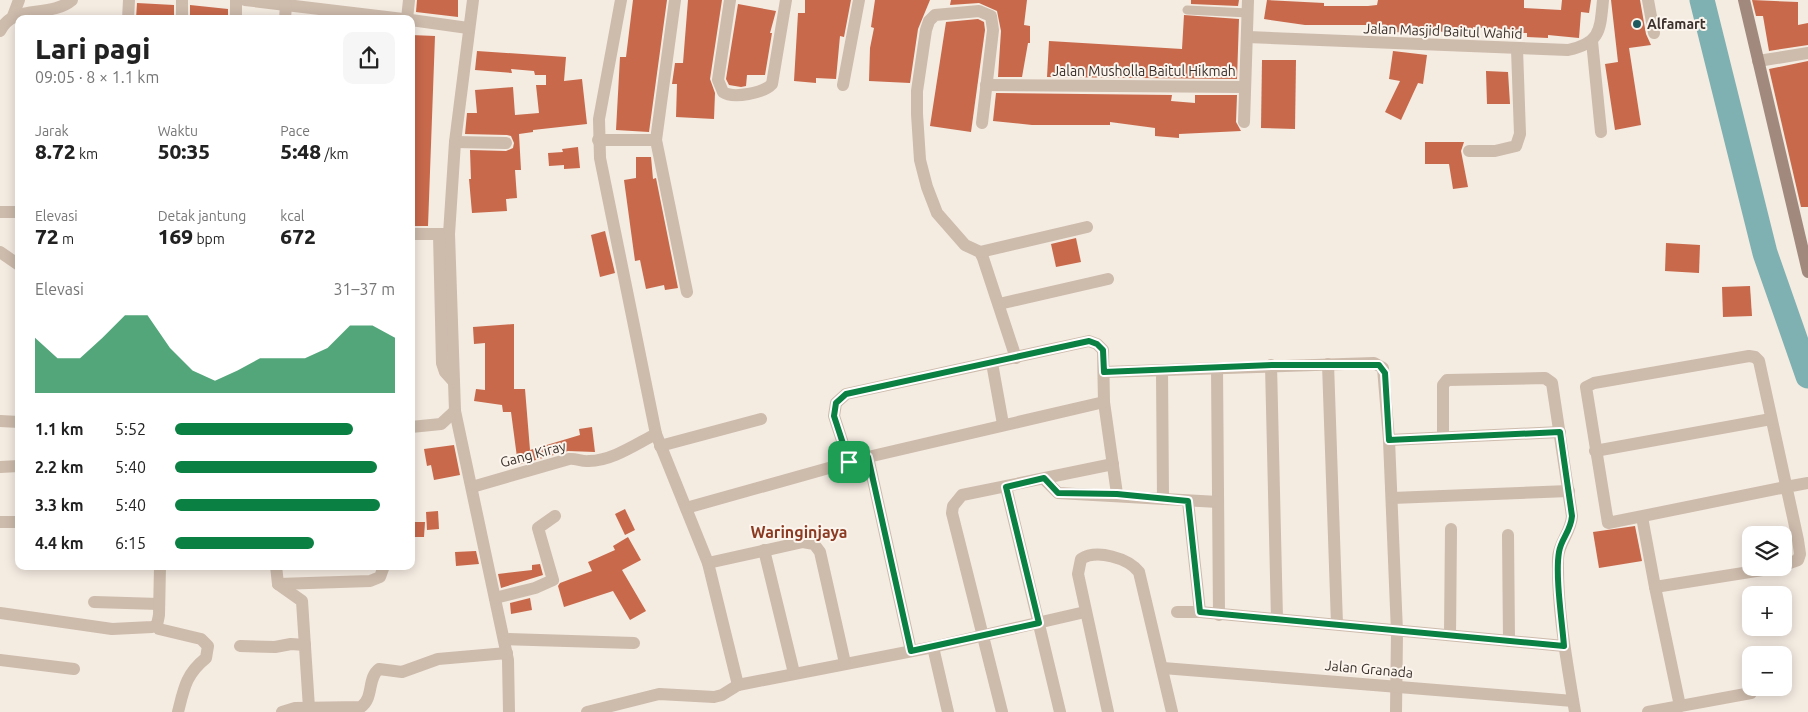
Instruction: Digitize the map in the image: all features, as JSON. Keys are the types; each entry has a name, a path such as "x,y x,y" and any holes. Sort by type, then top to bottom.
{"main road":[{"path":"1744,0 1808,272"}],"street":[{"path":"0,31 4,23 13,16 18,0"},
{"path":"128,15 129,0"},
{"path":"182,0 182,15"},
{"path":"236,0 236,15"},
{"path":"245,0 375,15"},
{"path":"400,15 409,0"},
{"path":"473,0 468,28 444,234 455,411 507,653 508,712"},
{"path":"621,0 599,119 598,140 602,168 656,434 708,563 738,685"},
{"path":"675,0 656,140 688,292"},
{"path":"730,0 718,80 723,92 734,96 766,89 772,84 786,0"},
{"path":"842,85 858,0"},
{"path":"1601,132 1592,42 1600,27 1603,0"},
{"path":"1648,0 1654,32"},
{"path":"285,15 286,5"},
{"name":"Jalan Musholla Baitul Hikmah","path":"986,85 1245,87 1248,6"},
{"path":"21,15 66,9"},
{"path":"982,124 993,30 991,16 980,11 935,15 929,21 926,30 917,91 917,132 920,160 936,213 965,245 980,252 1087,227"},
{"path":"415,21 468,28"},
{"name":"Jalan Masjid Baitul Wahid","path":"1248,37 1568,50 1592,42"},
{"path":"1469,151 1495,152 1516,146 1520,134 1518,49"},
{"path":"1758,61 1808,53"},
{"path":"1244,122 1245,87"},
{"path":"598,140 656,140"},
{"path":"455,142 506,142"},
{"path":"0,212 15,212"},
{"path":"415,234 444,234"},
{"path":"0,252 15,262"},
{"path":"980,252 1016,358"},
{"path":"998,304 1108,279"},
{"path":"849,462 834,416 836,403 846,394 1089,341 1097,344 1103,350 1104,402 1117,494"},
{"path":"1792,562 1798,560 1800,554 1786,487 1771,419 1759,361 1755,357 1749,356 1594,383 1586,387 1608,523 1642,517 1786,487 1808,482"},
{"path":"992,363 1003,424"},
{"path":"1104,372 1328,364 1374,364 1383,368 1392,498 1397,632 1396,712"},
{"path":"1328,364 1337,624"},
{"path":"1272,365 1277,619"},
{"path":"1217,368 1219,614"},
{"path":"1162,371 1163,500"},
{"path":"1443,438 1443,385 1447,380 1545,378 1550,380 1569,491 1571,525 1561,544 1558,560 1564,646 1574,706"},
{"path":"686,508 868,457 1104,402"},
{"path":"415,427 441,424 455,411"},
{"path":"660,446 762,419"},
{"path":"1595,451 1771,419"},
{"path":"0,420 15,422"},
{"path":"1389,440 1560,432"},
{"name":"Gang Kiray","path":"472,487 569,459 576,458 587,462 595,460 612,455 656,434"},
{"path":"868,457 911,651"},
{"path":"1002,712 981,636 952,514 953,506 962,495 1113,464"},
{"path":"0,467 15,466"},
{"path":"1044,478 1058,493 1117,494 1163,500 1218,502"},
{"path":"1006,487 1060,712"},
{"path":"1392,498 1569,491"},
{"path":"1188,501 1200,612"},
{"path":"496,598 535,588 553,580 538,528 555,516"},
{"path":"1642,517 1680,706"},
{"path":"0,522 15,522"},
{"path":"1450,635 1451,529"},
{"path":"1508,535 1508,641"},
{"path":"708,563 803,542 814,544 818,547 845,664"},
{"path":"764,550 794,673"},
{"path":"1108,712 1078,574 1081,559 1088,555 1096,554 1134,565 1139,572 1172,712"},
{"path":"157,625 159,616 160,570"},
{"path":"276,570 278,584"},
{"path":"278,584 370,580 380,577 383,570"},
{"path":"1655,587 1742,573"},
{"path":"278,584 301,599 309,708"},
{"path":"94,602 159,604"},
{"path":"587,712 659,694 714,697 722,695 738,685 933,647 1085,612"},
{"path":"1177,612 1200,612 1337,624 1397,632 1564,646"},
{"path":"0,613 112,630 145,628 157,625"},
{"path":"157,625 159,628 201,639 208,646 206,658 192,669 178,712"},
{"path":"504,639 634,642"},
{"path":"240,646 275,647 291,644 305,645"},
{"path":"933,647 948,712"},
{"path":"282,712 287,709 361,707 366,703 373,676 379,669 402,672 438,659 507,653"},
{"path":"0,660 74,669"},
{"name":"Jalan Granada","path":"1163,668 1396,687 1574,706"},
{"path":"1648,712 1742,695"}],"lane":[{"path":"1187,10 1248,6"}],"building":[{"path":"417,0 458,0 458,17 416,12"},
{"path":"633,0 667,0 649,132 616,130 620,57 626,57"},
{"path":"688,0 722,0 710,79 715,93 714,119 676,117 677,84 672,84 675,63 683,63"},
{"path":"805,0 851,0 844,37 840,36 836,79 816,78 816,83 794,81 798,13 805,13"},
{"path":"875,0 930,0 918,29 910,83 869,81 870,48 874,28 871,27"},
{"path":"951,0 1027,0 1024,25 1030,26 1030,43 1028,43 1022,77 998,77 1001,31 997,11 979,3 950,5"},
{"path":"1191,0 1239,0 1238,6 1191,4"},
{"path":"1267,0 1324,3 1324,6 1368,6 1377,5 1378,0 1524,0 1524,8 1561,10 1562,0 1591,0 1589,13 1581,12 1579,38 1548,35 1548,38 1527,37 1527,33 1505,33 1505,30 1473,27 1472,35 1417,29 1417,33 1393,32 1394,28 1368,28 1368,25 1305,25 1264,19"},
{"path":"1611,0 1640,0 1646,34 1651,45 1629,48 1641,125 1615,130 1605,64 1618,62"},
{"path":"1752,0 1798,2 1798,25 1808,23 1808,45 1769,51 1763,16 1756,16"},
{"path":"137,3 174,5 174,15 136,15"},
{"path":"738,4 776,11 770,33 772,33 765,75 747,75 746,86 741,87 729,85 726,79"},
{"path":"190,5 228,9 228,15 190,15"},
{"path":"1184,15 1239,19 1237,79 1047,77 1049,41 1182,49"},
{"path":"978,19 984,22 985,30 971,132 930,126 946,22"},
{"path":"415,35 435,36 428,226 415,226"},
{"path":"477,51 566,57 564,81 582,79 587,124 533,130 533,132 519,134 521,170 515,170 517,198 506,199 507,211 472,213 469,179 471,179 470,150 506,151 513,148 514,143 511,136 507,135 465,134 467,113 477,113 475,90 513,87 515,115 539,113 536,85 546,85 546,75 535,75 534,71 511,69 512,73 475,70"},
{"path":"1393,51 1427,55 1423,84 1418,83 1401,120 1385,112 1400,81 1389,79"},
{"path":"1262,60 1296,60 1295,129 1261,128"},
{"path":"1808,61 1808,207 1801,207 1769,69"},
{"path":"1486,71 1508,72 1510,104 1487,104"},
{"path":"996,93 1172,95 1171,101 1195,103 1195,95 1237,95 1236,122 1241,131 1179,134 1179,138 1155,136 1155,128 1110,122 1110,125 1032,125 993,121"},
{"path":"1425,142 1464,142 1461,151 1468,187 1453,189 1449,164 1425,164"},
{"path":"578,147 580,168 564,169 564,165 549,166 548,153 563,152 562,149"},
{"path":"636,157 651,157 653,179 656,178 678,288 665,290 664,285 646,289 640,260 635,261 624,180 636,178"},
{"path":"605,231 615,273 600,277 591,235"},
{"path":"1076,238 1081,262 1056,267 1051,244"},
{"path":"1666,243 1700,245 1699,273 1665,271"},
{"path":"1750,286 1752,316 1723,317 1722,287"},
{"path":"514,324 514,389 525,389 530,450 580,435 579,429 592,427 595,452 568,451 518,465 511,412 503,412 502,405 474,401 476,389 485,390 485,343 474,344 473,327"},
{"path":"454,445 460,475 434,480 431,465 427,466 424,449"},
{"path":"625,509 635,530 625,535 615,514"},
{"path":"438,511 439,529 427,530 426,512"},
{"path":"415,522 425,522 424,537 415,537"},
{"path":"1635,526 1642,561 1599,568 1593,532"},
{"path":"628,537 641,560 622,570 646,611 630,620 613,591 564,607 558,586 560,583 592,571 588,562 615,550 613,546"},
{"path":"476,551 479,564 456,566 455,552"},
{"path":"540,564 543,575 501,588 498,574 532,570 532,565"},
{"path":"530,598 532,610 511,614 510,603"}],"waterway":[{"path":"1702,0 1765,253 1808,376"}],"place":[{"name":"Alfamart","path":"1637,24"}],"district":[{"name":"Waringinjaya","path":"799,532"}],"route":[{"path":"1089,341 1097,344 1103,350 1104,372 1272,365 1379,365 1385,373 1389,440 1560,432 1572,516 1568,535 1561,544 1558,560 1564,646 1397,632 1337,624 1200,612 1188,501 1117,494 1058,493 1044,478 1006,487 1039,623 911,651 868,457 849,462 834,416 836,403 846,394 1080,342 1089,341"}]}
